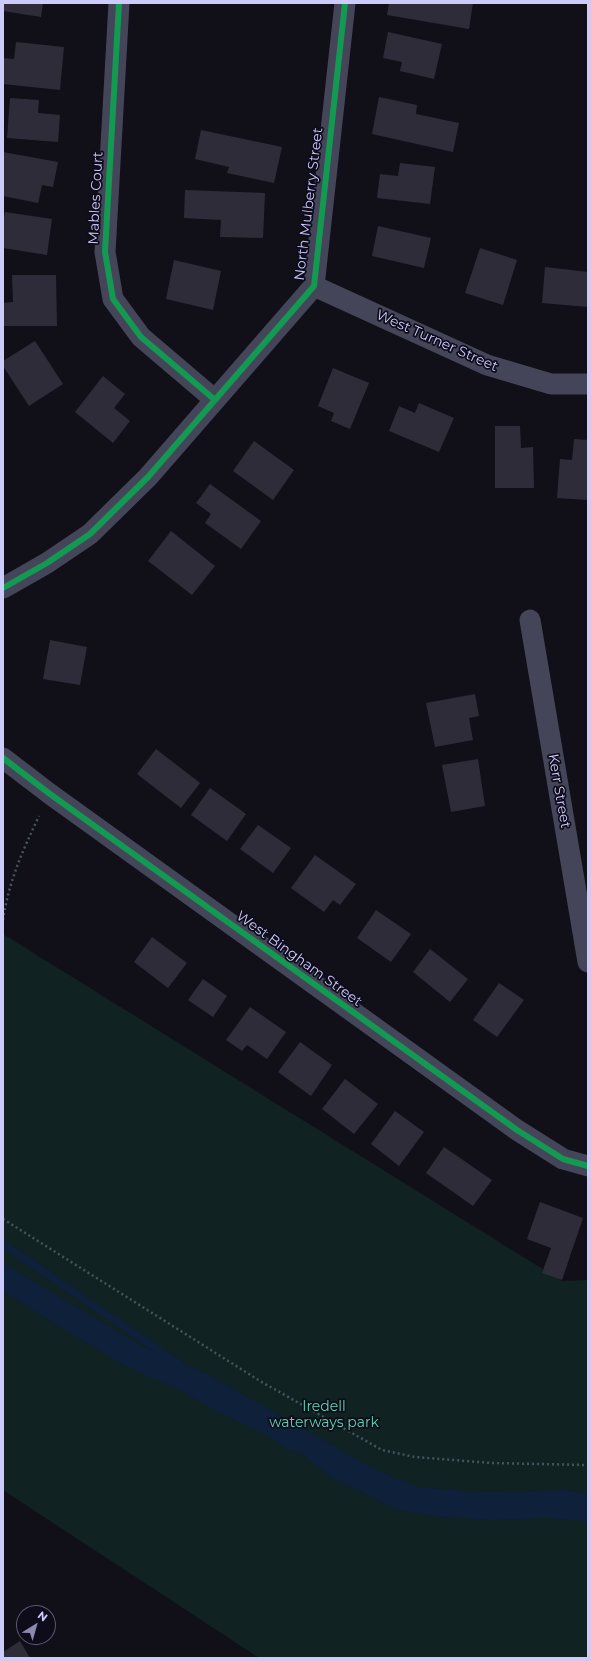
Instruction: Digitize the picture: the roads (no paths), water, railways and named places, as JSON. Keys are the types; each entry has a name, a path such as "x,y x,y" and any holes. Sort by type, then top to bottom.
{"street":[{"name":"Mables Court","path":"118,3 105,252 113,299 141,336 215,400"},
{"name":"North Mulberry Street","path":"3,588 47,563 90,534 148,477 314,286 345,3"},
{"name":"West Turner Street","path":"314,286 487,365 551,384 588,384"},
{"name":"Kerr Street","path":"530,620 588,962"},
{"name":"West Bingham Street","path":"3,758 50,794 517,1130 563,1159 588,1166"}],"water":[{"path":"3,1263 140,1345 207,1374 373,1468 417,1487 479,1492 566,1490 588,1494 588,1521 544,1518 493,1520 443,1517 397,1510 332,1478 303,1455 288,1449 264,1434 216,1411 180,1390 127,1367 63,1329 3,1291"}],"waterway":[{"path":"3,1244 179,1364"}],"park label":[{"name":"Iredell waterways park","path":"324,1416"}]}
